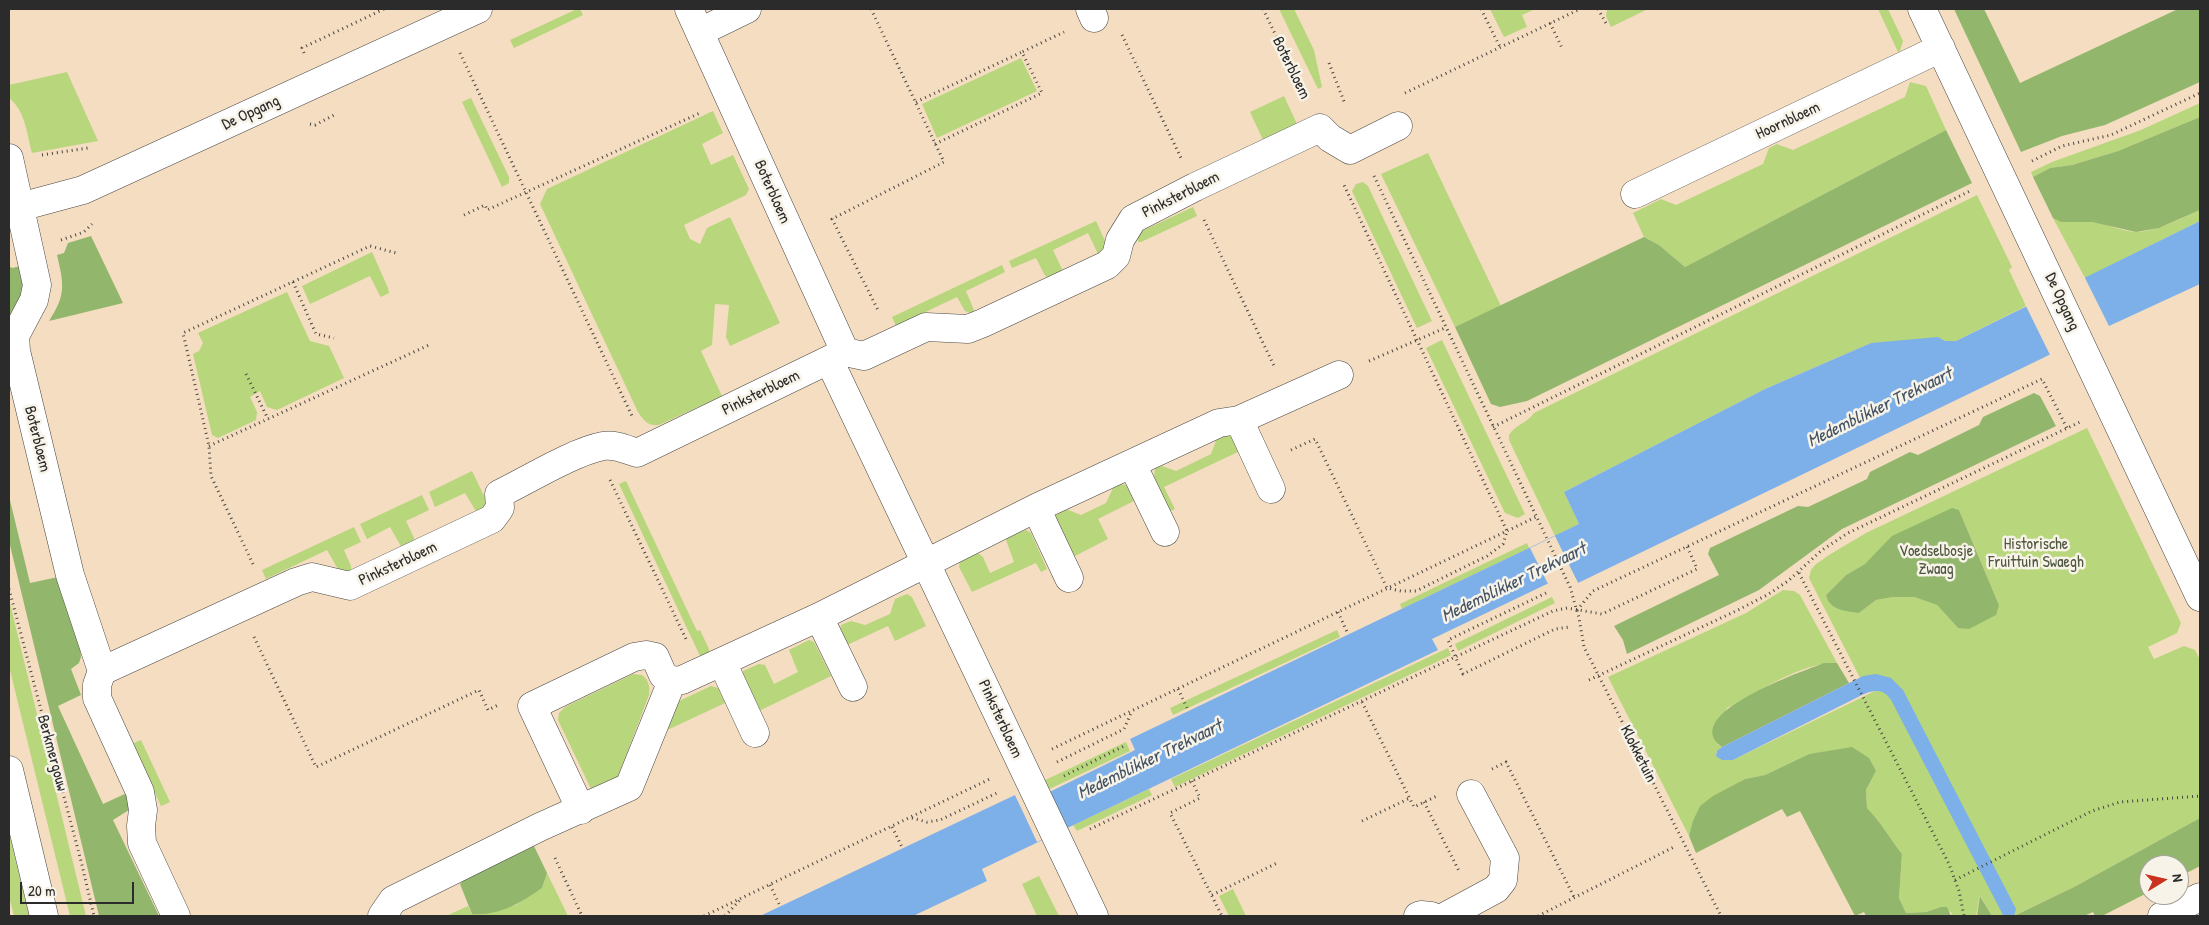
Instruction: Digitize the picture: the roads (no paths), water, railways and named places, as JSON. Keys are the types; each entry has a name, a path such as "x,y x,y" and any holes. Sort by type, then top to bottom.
{"street":[{"name":"De Opgang","path":"13,210 83,190 478,9"},
{"name":"Boterbloem","path":"747,9 694,20 730,99 837,356"},
{"name":"De Opgang","path":"1922,9 2112,407 2200,597"},
{"name":"Hoornbloem","path":"1635,194 1941,48"},
{"name":"Pinksterbloem","path":"102,671 240,606 296,582 312,578 350,586 492,519 500,508 499,494 578,455 603,446 619,446 637,453 837,356 864,356 926,327 968,329 1107,265 1116,256 1120,240 1133,219 1192,188 1320,128 1330,138 1350,150 1398,126"},
{"name":"Boterbloem","path":"9,158 13,210 37,285 34,300 15,336 16,351 70,575 102,671"},
{"name":"Pinksterbloem","path":"837,356 927,564 1094,916"},
{"path":"581,810 532,706 634,657 655,656 663,675 672,681 682,680 819,617 1036,508 1219,423 1239,420 1339,375"},
{"path":"1239,420 1271,489"},
{"path":"1132,464 1165,532"},
{"path":"1036,508 1069,578"},
{"path":"819,617 854,687"},
{"path":"712,666 754,733"},
{"path":"102,671 97,685 97,698 140,792 144,810 141,826 142,843 176,916"},
{"path":"382,916 393,900 540,827 629,787 672,681"},
{"path":"9,770 44,916"},
{"path":"1446,916 1496,889 1504,880 1504,858 1468,788"},
{"path":"2162,916 2200,897"},
{"path":"1418,916 1431,916"}],"water":[{"name":"Medemblikker Trekvaart","path":"2200,221 2200,284 2109,326 1578,583 1572,572 1432,639 1438,650 982,869 987,881 913,916 760,916 1015,795 1021,806 1135,750 1130,739 1579,524 1564,492 1765,389 1871,343 1938,337 1945,341 1956,341"},
{"path":"1876,674 1891,678 1903,690 2016,909 2014,916 2003,915 1891,700 1885,693 1874,691 1862,695 1733,760 1722,760 1716,756 1717,751 1722,747 1863,676"}],"park label":[{"name":"Historische Fruittuin Swaegh","path":"2036,554"},
{"name":"Voedselbosje Zwaag","path":"1936,561"}]}
